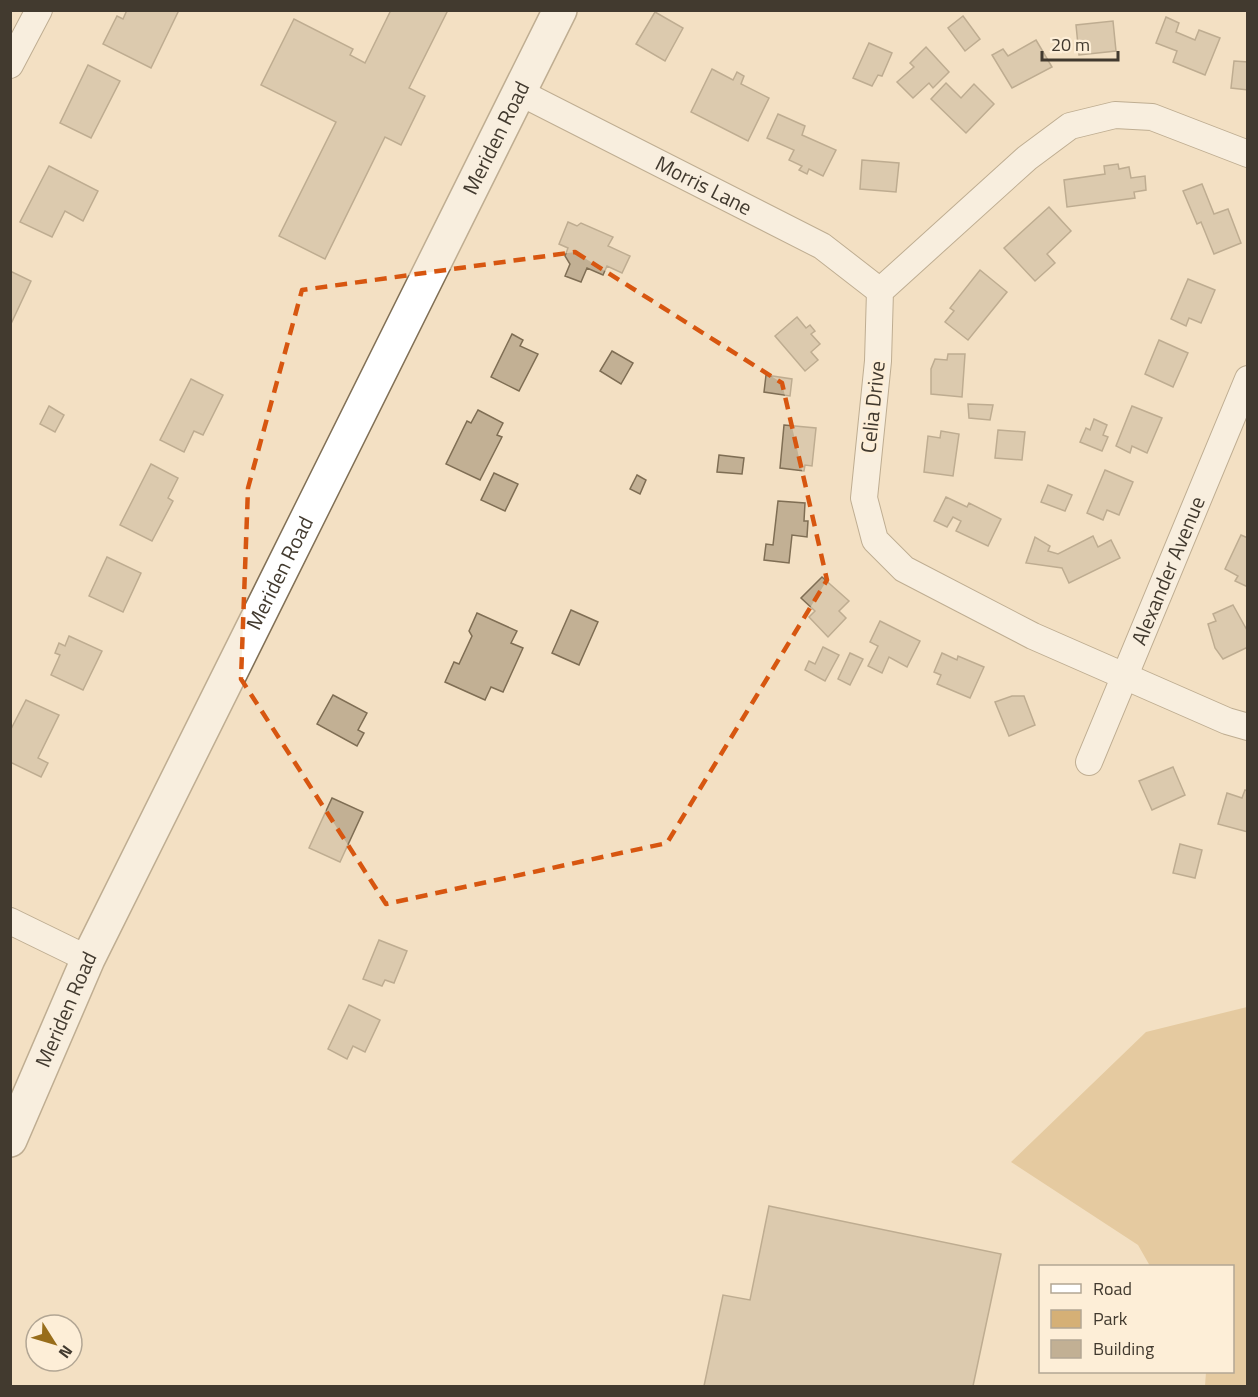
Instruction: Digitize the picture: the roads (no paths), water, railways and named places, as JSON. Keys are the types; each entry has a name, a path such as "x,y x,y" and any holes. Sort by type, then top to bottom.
{"main road":[{"name":"Meriden Road","path":"10,1140 88,959 560,10"}],"street":[{"path":"10,65 39,10"},
{"name":"Morris Lane","path":"519,92 822,246 880,291"},
{"path":"880,291 1028,158 1070,126 1115,115 1152,117 1248,154"},
{"name":"Celia Drive","path":"880,291 878,361 864,498 875,540 904,569 1033,636 1227,721 1248,727"},
{"name":"Alexander Avenue","path":"1089,762 1248,380"},
{"path":"10,921 88,959"}]}
